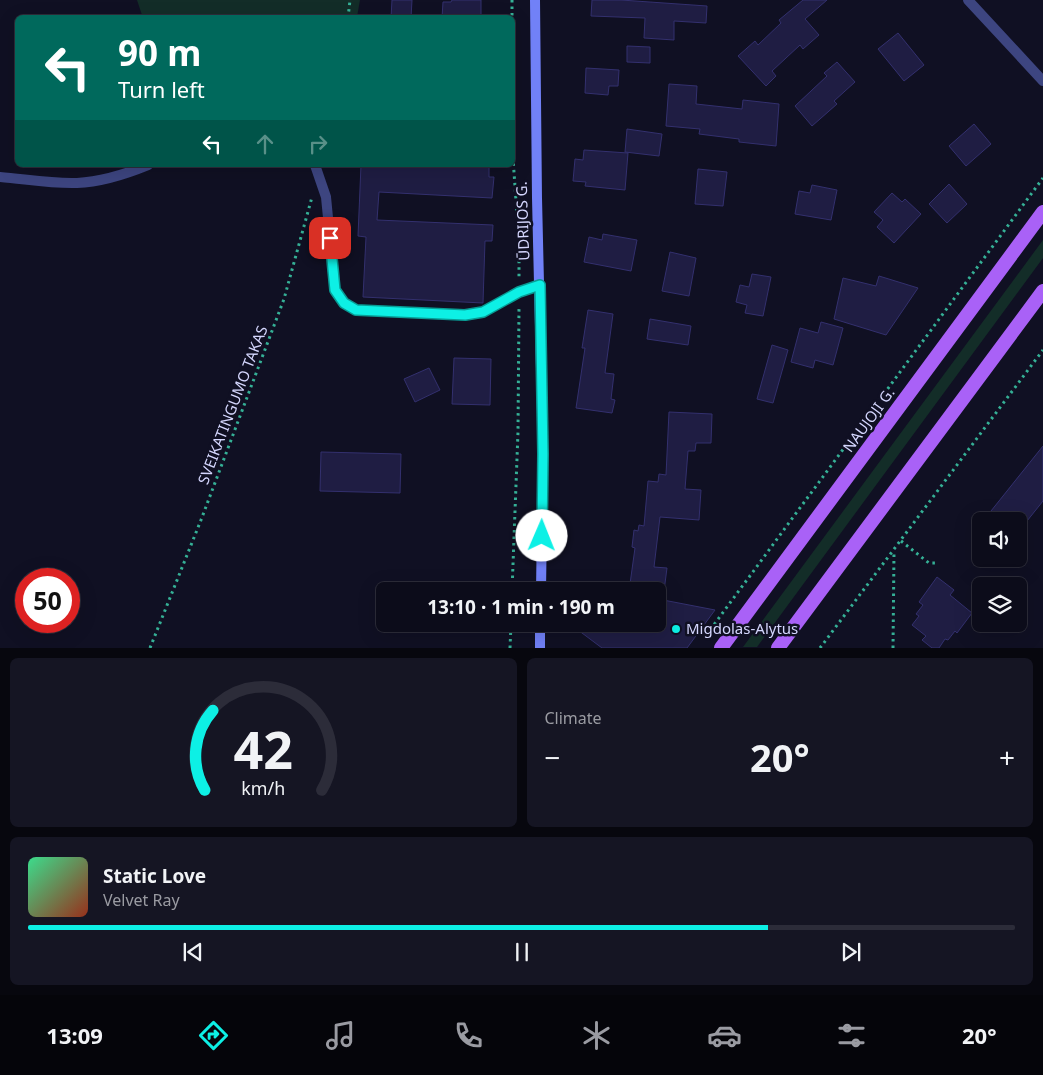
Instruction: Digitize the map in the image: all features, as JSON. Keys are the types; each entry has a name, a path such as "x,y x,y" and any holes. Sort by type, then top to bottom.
{"main road":[{"name":"ŪDRIJOS G.","path":"535,0 536,198 540,285 543,454 541,582"},
{"name":"NAUJOJI G.","path":"721,648 1043,212"},
{"path":"782,646 1043,291"},
{"path":"540,632 540,648"}],"street":[{"path":"968,0 1043,81"},
{"path":"0,176 76,183 97,181 142,167"},
{"path":"317,169 326,197 335,290 344,303 356,310 465,315 483,312 519,292 540,285"}],"path":[{"path":"348,15 350,0"},
{"path":"512,0 512,15"},
{"path":"512,582 518,432 519,292 519,243 514,167"},
{"name":"SVEIKATINGUMO TAKAS","path":"150,648 202,520 284,299 317,169"},
{"path":"713,626 1043,178"},
{"path":"820,648 902,541 1043,350"},
{"path":"902,541 929,563 937,563"},
{"path":"893,648 894,550"},
{"path":"510,648 511,632"}],"green space":[{"path":"137,0 360,0 357,15 142,15"},
{"path":"1043,240 1043,258 757,647 743,647"}],"building":[{"path":"392,0 412,0 411,15 391,15"},
{"path":"452,0 481,0 481,15 442,15 443,2 451,2"},
{"path":"592,0 621,0 707,6 706,23 674,21 674,40 644,38 645,18 591,16"},
{"path":"803,0 827,0 805,19 819,35 803,49 800,45 772,71 776,76 766,86 738,56 755,41 758,45 781,23 779,20"},
{"path":"898,33 924,65 904,81 878,49"},
{"path":"627,46 650,47 650,63 627,62"},
{"path":"837,62 855,82 834,101 837,104 812,126 795,106 827,76 824,73"},
{"path":"586,68 619,70 618,86 609,86 608,95 585,93"},
{"path":"669,84 697,86 696,104 742,109 743,100 779,104 776,146 739,142 739,139 699,134 700,129 666,126"},
{"path":"974,124 991,144 966,166 949,146"},
{"path":"627,129 662,134 659,156 625,152"},
{"path":"584,150 628,153 625,190 585,186 586,182 573,181 575,159 583,160"},
{"path":"361,167 489,167 489,177 494,177 492,198 379,192 377,220 493,225 492,241 485,241 483,303 363,297 366,237 358,236"},
{"path":"698,169 727,172 723,206 695,204"},
{"path":"949,184 967,204 947,223 929,204"},
{"path":"812,185 837,190 831,220 795,214 799,191 810,193"},
{"path":"892,193 902,202 905,199 921,214 894,243 877,227 883,220 874,212"},
{"path":"603,234 637,240 631,271 584,262 589,237 602,240"},
{"path":"670,252 696,258 689,296 662,291"},
{"path":"752,274 771,277 763,316 745,313 747,305 736,302 740,285 749,287"},
{"path":"879,276 918,288 886,335 834,319 843,278 876,286"},
{"path":"588,310 613,314 605,373 614,374 611,399 615,400 612,413 576,408 585,348 582,348"},
{"path":"650,319 691,326 688,345 647,339"},
{"path":"821,322 843,328 833,365 815,360 813,368 791,362 800,328 818,333"},
{"path":"772,345 788,350 773,403 757,399"},
{"path":"454,358 491,359 490,405 452,404"},
{"path":"429,368 440,390 415,402 404,379"},
{"path":"669,412 712,414 711,443 696,443 695,451 688,451 685,489 701,490 699,520 660,517 654,567 667,568 665,582 630,582 635,548 632,547 634,530 638,531 639,525 644,526 648,481 658,482 659,474 666,475"},
{"path":"1043,446 1043,501 1027,521 1027,512 990,512"},
{"path":"321,452 401,454 400,493 320,491"},
{"path":"937,577 954,590 950,595 972,613 957,633 955,631 948,640 945,639 939,648 932,648 922,640 926,636 912,625 919,616 916,614 923,605 919,602"},
{"path":"666,601 715,610 687,648 602,648 581,632 666,632"}],"place":[{"name":"Migdolas-Alytus","path":"676,629"}],"route":[{"path":"330,238 335,290 344,303 356,310 465,315 483,312 519,292 540,285 543,454 542,536"}]}
